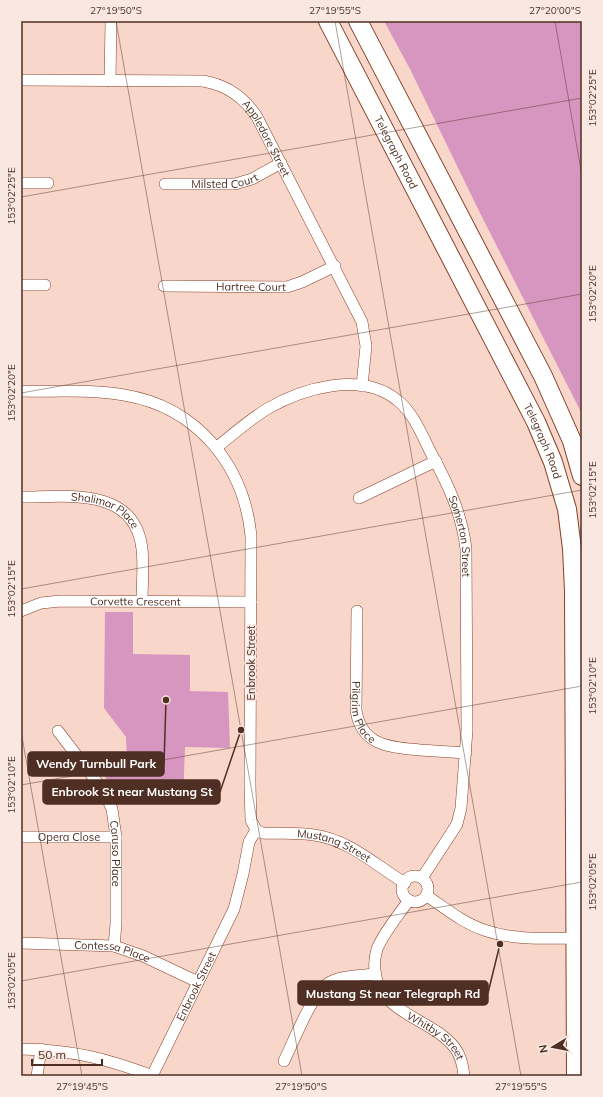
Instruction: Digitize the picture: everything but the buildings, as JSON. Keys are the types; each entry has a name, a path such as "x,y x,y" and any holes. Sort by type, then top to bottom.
{"main road":[{"name":"Telegraph Road","path":"328,21 521,391 553,462 564,496 570,528 574,568 579,938 576,1076"},
{"path":"358,21 543,376 572,441 582,476"}],"street":[{"path":"110,80 111,21"},
{"name":"Appledore Street","path":"21,80 203,81 229,90 238,95 251,108 358,313 365,330 366,346 362,386"},
{"name":"Milsted Court","path":"165,184 235,184 252,179 281,163"},
{"path":"21,183 48,183"},
{"name":"Hartree Court","path":"164,286 287,287 302,282 334,266"},
{"path":"21,285 45,285"},
{"name":"Somerton Street","path":"216,448 259,415 291,398 329,387 362,386 380,390 388,394 406,409 436,461 455,501 464,536 466,753 457,824 422,878"},
{"name":"Enbrook Street","path":"21,391 110,393 153,402 180,416 200,432 216,448 231,469 247,507 252,551 250,786 251,820 256,830 249,842 234,909 152,1076"},
{"path":"359,498 436,461"},
{"name":"Shalimar Place","path":"21,497 94,498 109,502 123,511 135,527 140,541 142,601"},
{"name":"Corvette Crescent","path":"21,611 42,603 61,601 251,602"},
{"name":"Pilgrim Place","path":"357,611 356,710 358,719 365,732 380,744 392,748 466,753"},
{"name":"Caruso Place","path":"58,731 108,799 114,818 116,837 116,924 114,946"},
{"name":"Mustang Street","path":"256,830 262,833 314,835 332,839 363,854 405,882"},
{"name":"Opera Close","path":"21,837 116,837"},
{"path":"414,877 422,878 428,888 427,896 421,901 408,900 403,890 405,882 414,877"},
{"path":"427,896 464,921 494,934 523,937 579,938"},
{"name":"Whitby Street","path":"408,900 378,949 375,961 375,974 379,986 392,1004 443,1037 455,1048 462,1063 464,1076"},
{"name":"Contessa Place","path":"21,943 114,946 143,956 198,982"},
{"path":"284,1061 316,997 323,987 338,979 375,974"},
{"path":"21,1049 68,1051 93,1056 152,1076"},
{"path":"37,1076 41,1049"}],"shaded area":[{"path":"384,21 582,21 582,414 479,211 410,69"},
{"path":"105,612 133,612 133,654 190,655 190,691 228,692 230,748 185,747 183,802 124,801 105,777 127,762 126,737 104,708"}],"place":[{"name":"Wendy Turnbull Park","path":"166,700"},
{"name":"Enbrook St near Mustang St","path":"241,730"},
{"name":"Mustang St near Telegraph Rd","path":"500,944"}]}
